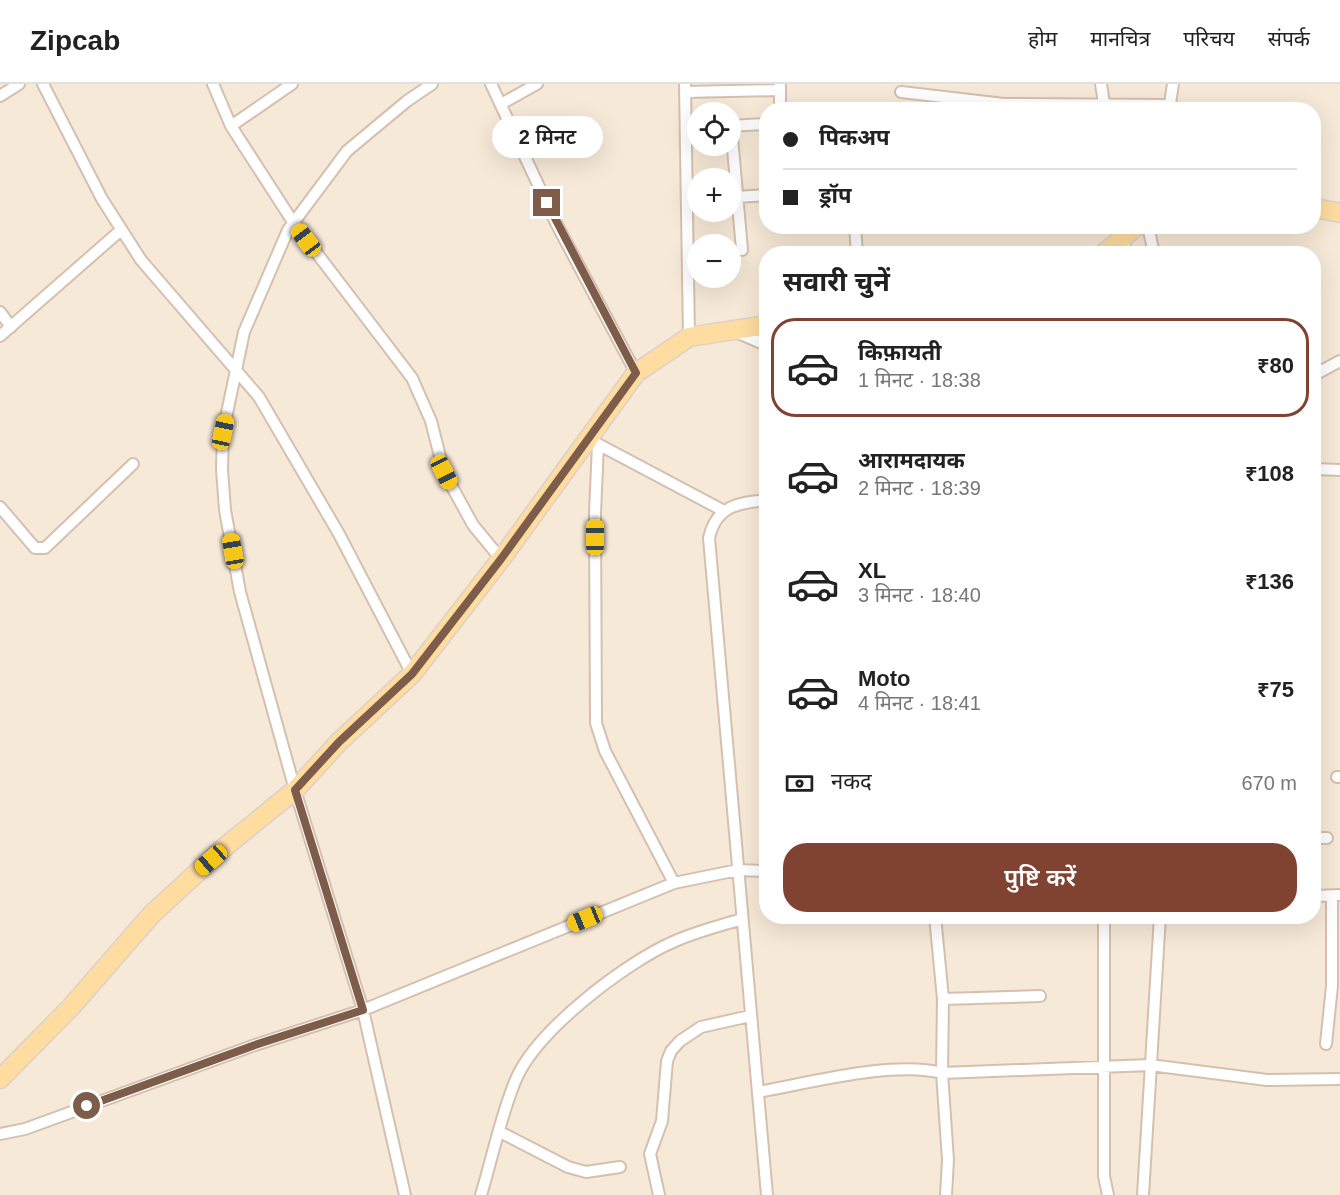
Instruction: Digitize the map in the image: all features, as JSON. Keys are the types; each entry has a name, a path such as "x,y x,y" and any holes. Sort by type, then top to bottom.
{"main road":[{"path":"1321,209 1340,213"},
{"path":"1114,246 1127,236"},
{"path":"0,1079 71,1007 152,914 226,846 295,790 339,742 412,674 592,441 636,373 688,337 759,326"}],"street":[{"path":"0,96 20,84"},
{"path":"43,84 121,230 141,260 260,397 339,534 412,674"},
{"path":"213,84 231,126 293,222 412,378 431,421 444,472 473,525 501,559"},
{"path":"231,126 292,84"},
{"path":"405,1195 363,1010 295,790 240,592 225,510 223,432 244,332 293,222 347,151 407,101 432,84"},
{"path":"491,84 556,223 636,373"},
{"path":"501,104 537,84"},
{"path":"1101,84 1104,102"},
{"path":"1170,102 1173,84"},
{"path":"688,337 685,88 780,87"},
{"path":"901,92 987,102"},
{"path":"741,125 759,124"},
{"path":"741,197 759,195"},
{"path":"739,222 742,250"},
{"path":"0,336 121,230"},
{"path":"0,312 11,327"},
{"path":"733,331 759,342"},
{"path":"1321,371 1340,361"},
{"path":"592,441 724,511"},
{"path":"592,441 595,513 596,723 605,752 674,883"},
{"path":"0,507 35,548 45,548 133,464"},
{"path":"1321,469 1340,470"},
{"path":"759,501 748,502 724,511 712,523 709,538 767,1195"},
{"path":"1321,838 1327,838"},
{"path":"0,1134 25,1129 255,1045 363,1010 674,883 738,870 759,871"},
{"path":"1326,1044 1332,986 1336,896"},
{"path":"481,1195 517,1077 530,1055 546,1035 579,1005 630,966 673,942 742,918"},
{"path":"936,924 943,999 942,1073 948,1160 946,1195"},
{"path":"1104,924 1104,1176 1107,1195"},
{"path":"1143,1195 1159,924"},
{"path":"943,999 1040,996"},
{"path":"659,1195 650,1154 662,1121 667,1061 671,1051 680,1041 701,1027 750,1016"},
{"path":"758,1092 898,1069 924,1068 942,1073 1150,1065 1267,1080 1340,1079"},
{"path":"500,1132 568,1167 586,1172 620,1167"}],"shaded area":[{"path":"0,84 1340,84 1340,1195 0,1195"}],"route":[{"path":"87,1106 255,1045 363,1010 295,790 339,742 412,674 501,559 636,373 547,203"}]}
